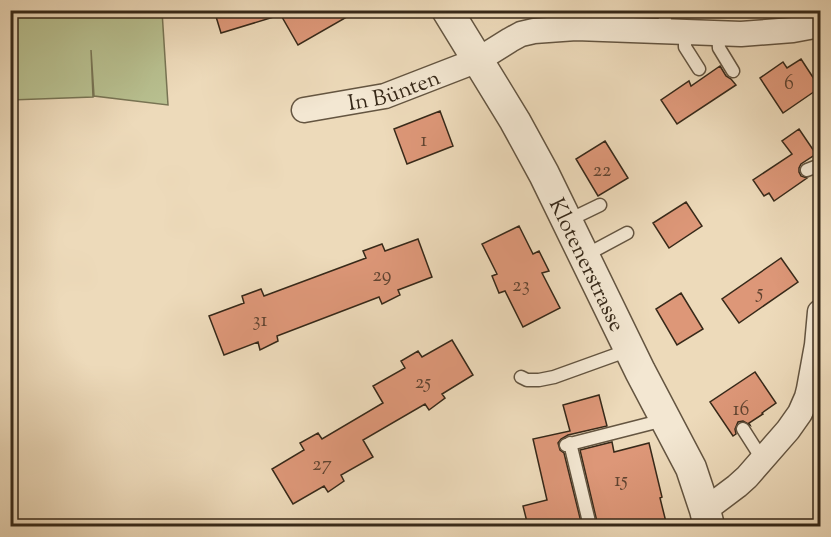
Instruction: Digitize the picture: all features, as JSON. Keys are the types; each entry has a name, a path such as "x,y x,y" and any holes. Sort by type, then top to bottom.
{"street":[{"name":"Klotenerstrasse","path":"447,10 531,149 691,468 707,518"},
{"name":"In Bünten","path":"304,110 386,96 478,60 521,34 534,31 576,28 628,20 672,25 718,34 793,30 820,25"},
{"path":"707,518 764,458 800,413 817,345 820,312"}],"lane":[{"path":"672,25 699,69"},
{"path":"718,34 719,48 733,71"},
{"path":"807,170 820,165"},
{"path":"567,221 600,205"},
{"path":"584,256 627,233"},
{"path":"521,377 527,380 539,380 554,377 630,349"},
{"path":"590,526 568,444 666,419"},
{"path":"743,429 757,452 764,458"}],"green space":[{"path":"10,11 162,11 168,105 94,96 91,50 93,97 11,100"}],"building":[{"path":"214,10 276,10 277,16 221,33"},
{"path":"278,10 359,10 298,45"},
{"path":"801,59 818,85 816,87 818,89 783,113 760,78 783,62 787,68"},
{"path":"720,66 726,76 736,85 677,124 661,100 689,81 691,86"},
{"path":"440,111 453,146 407,164 394,129"},
{"path":"799,129 816,154 801,164 799,168 801,176 807,178 774,201 769,193 764,196 753,180 792,154 782,141"},
{"path":"605,141 628,178 598,196 576,159"},
{"path":"686,202 702,226 669,248 653,223"},
{"path":"519,226 533,254 539,251 549,271 542,273 560,308 523,327 505,291 499,293 492,276 497,274 482,244"},
{"path":"418,239 432,277 398,290 400,295 382,304 379,297 277,336 278,341 260,350 258,342 224,355 209,316 244,303 242,296 261,289 264,296 366,258 363,251 382,244 385,251"},
{"path":"781,258 798,282 739,323 722,299"},
{"path":"681,293 703,329 677,345 656,309"},
{"path":"452,340 473,375 442,394 445,398 429,410 425,404 363,440 373,457 341,475 344,481 328,492 324,486 293,504 272,469 304,450 300,443 318,433 322,439 383,403 373,386 405,368 401,361 418,351 422,357"},
{"path":"755,372 776,403 749,423 750,425 743,421 738,422 735,429 736,434 733,436 710,402"},
{"path":"599,395 607,426 568,435 558,443 560,450 564,453 582,526 528,526 523,506 547,500 533,439 570,431 563,405"},
{"path":"612,442 614,452 649,443 667,526 598,526 580,450"}]}
